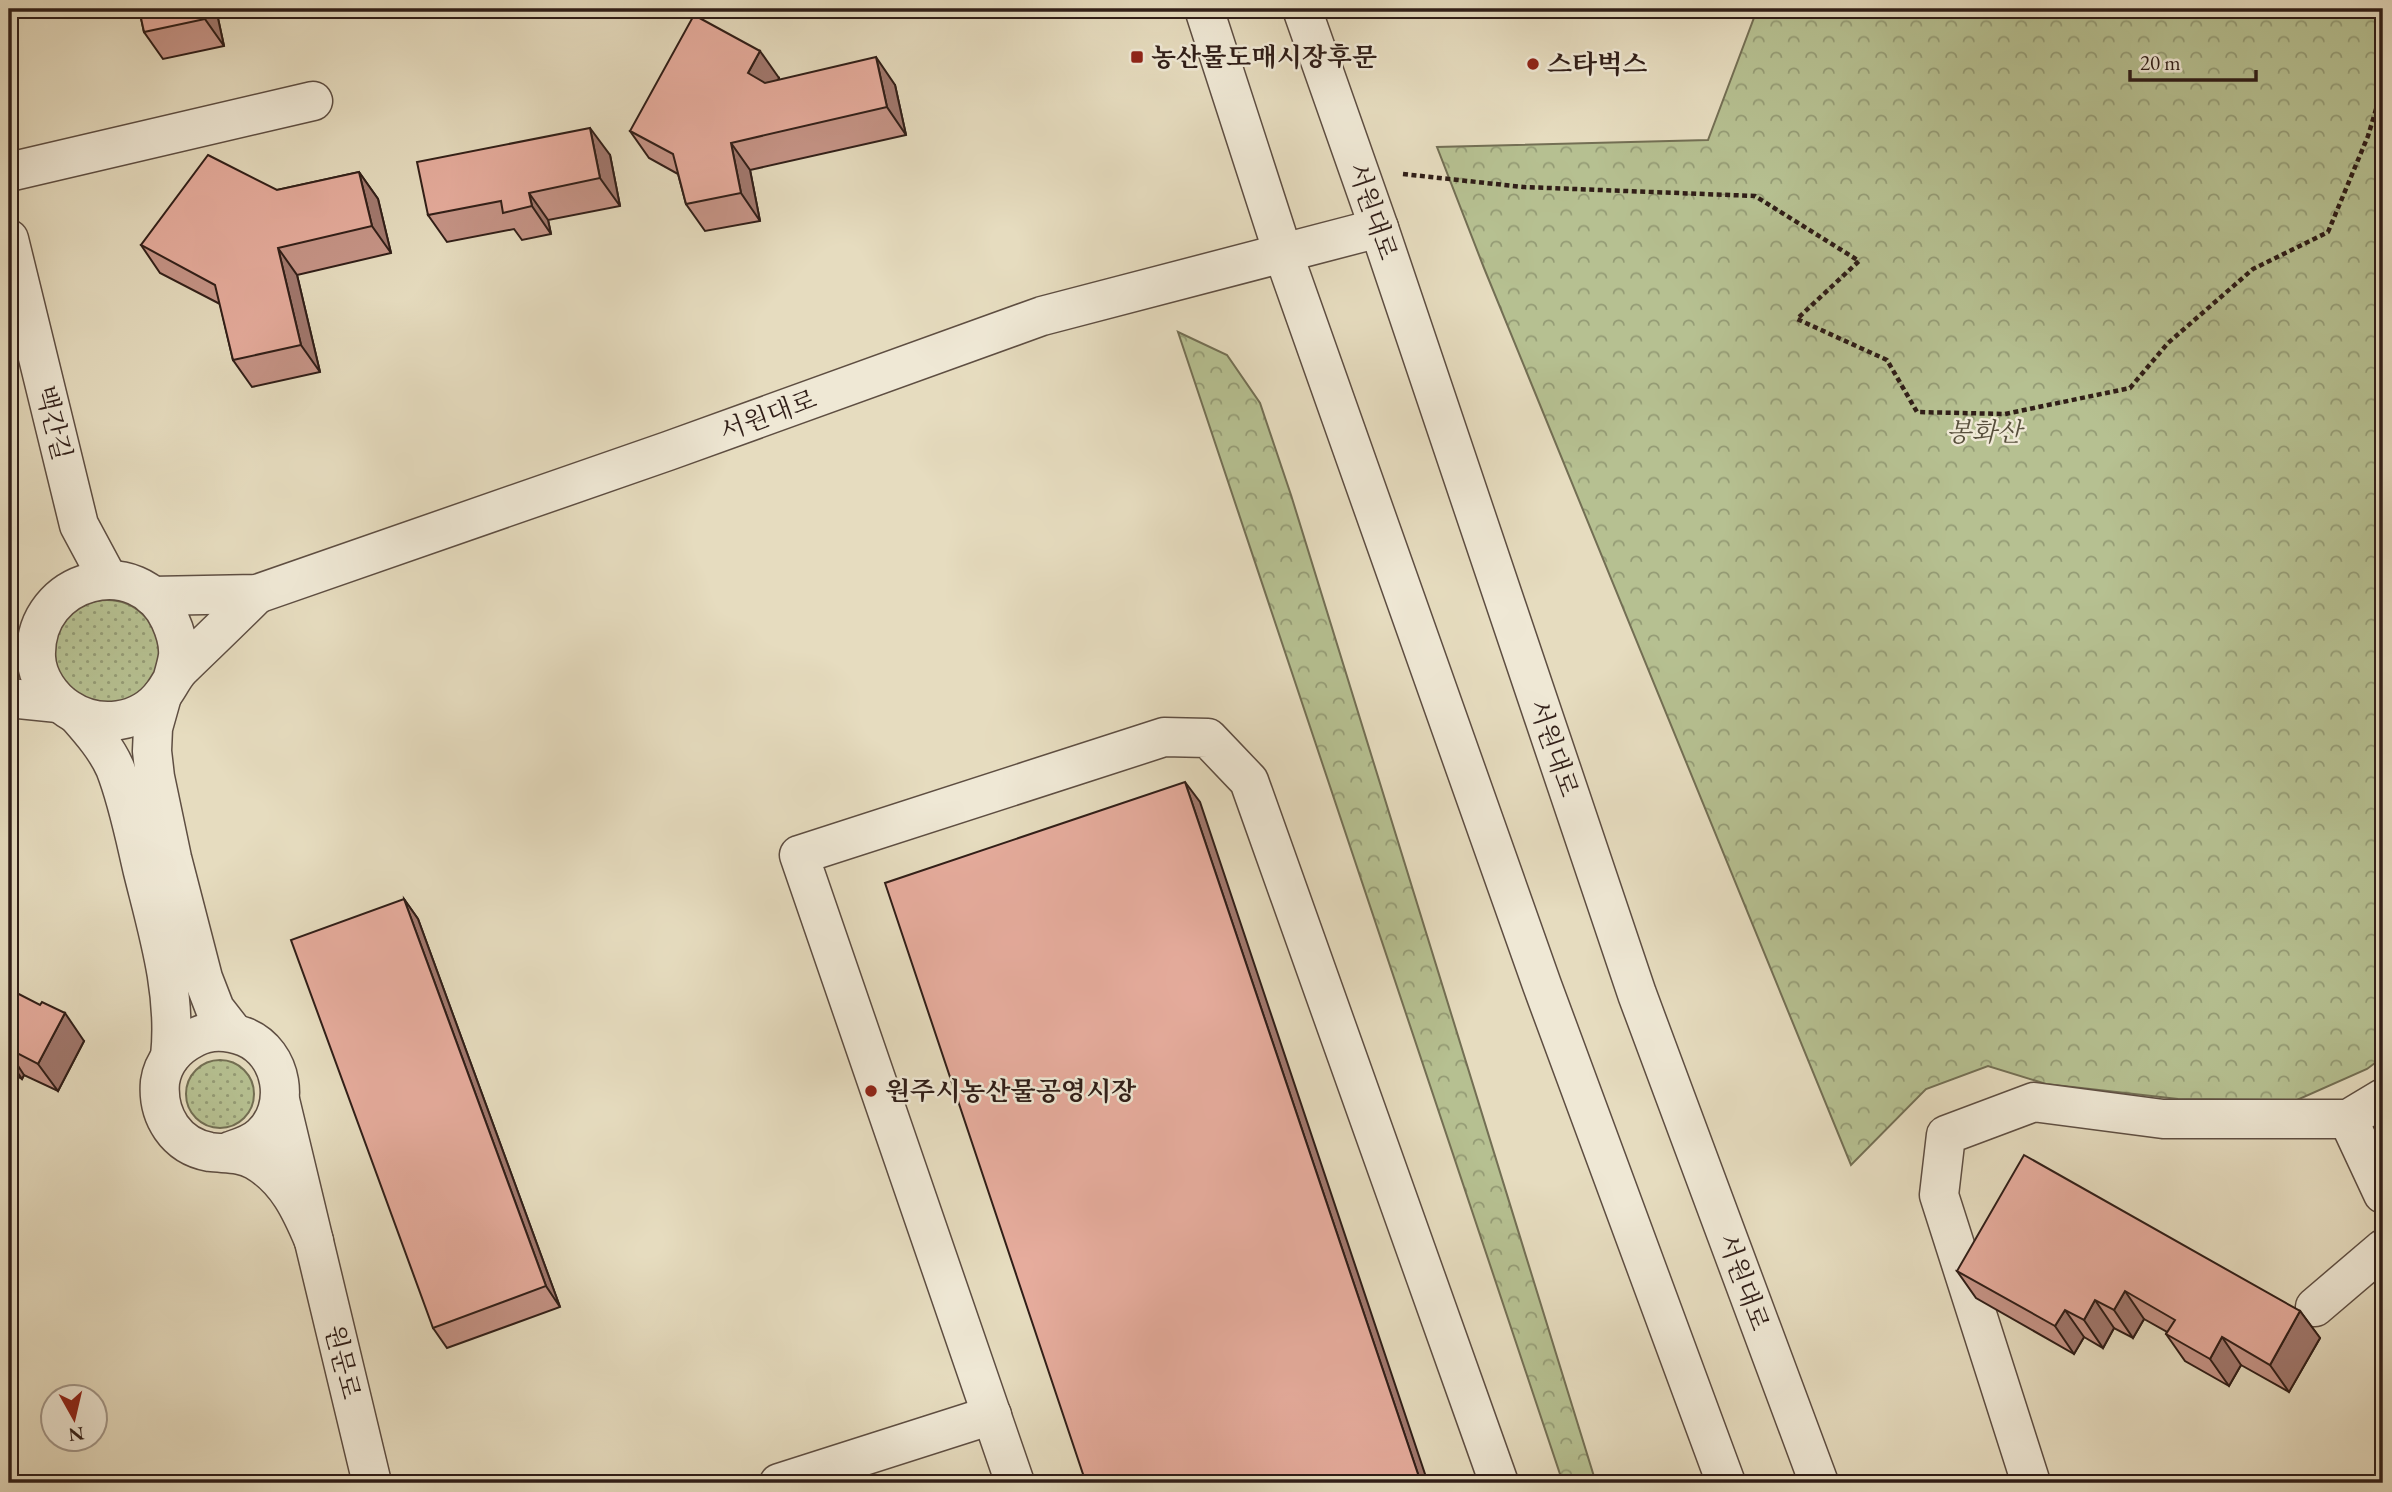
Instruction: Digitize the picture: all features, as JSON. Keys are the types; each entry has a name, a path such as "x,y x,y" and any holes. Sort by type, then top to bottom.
{"street":[{"path":"1204,9 1283,253 1542,985 1726,1483"},
{"name":"서원대로","path":"1302,9 1379,228 1637,995 1819,1483"},
{"path":"9,172 313,101"},
{"name":"서원대로","path":"257,594 655,456 1042,316 1379,228"},
{"name":"백간길","path":"9,239 79,525"},
{"path":"79,525 108,579"},
{"path":"62,596 79,525"},
{"path":"68,709 43,684 22,671 46,613 62,596 84,583 108,579 131,584 152,596 166,612 175,633 178,655 153,728 155,777 172,858 203,978 215,1009 233,1032"},
{"path":"152,596 257,594"},
{"path":"9,698 68,709 100,722 124,720 145,711 257,594"},
{"name":"원문로","path":"68,709 99,739 115,768 131,822 168,982 173,1032 170,1057 161,1076 159,1096 163,1116 178,1135 198,1149 230,1151 256,1160 282,1182 299,1206 314,1241"},
{"path":"1015,1483 799,855 1164,737 1208,738 1249,780 1499,1483"},
{"path":"170,1057 183,1044 198,1035 216,1031 233,1032"},
{"name":"원문로","path":"233,1032 250,1039 265,1051 275,1065 280,1082 280,1100 372,1483"},
{"path":"2031,1483 1939,1195 1946,1135 2034,1101 2163,1119 2348,1119 2383,1098"},
{"path":"230,1151 248,1145 263,1134 275,1118 280,1100"},
{"path":"2348,1119 2383,1194"},
{"path":"2315,1307 2383,1249"},
{"path":"779,1483 992,1415"}],"path":[{"path":"1362,179 1407,174 1523,187 1755,196 1859,261 1797,319 1887,360 1917,412 2005,414 2130,388 2168,343 2253,269 2328,232 2368,136 2383,86"}],"green space":[{"name":"봉화산","path":"1742,9 2383,9 2383,1057 2367,1069 2297,1100 2178,1099 2046,1084 1988,1066 1926,1089 1851,1165 1437,147 1708,140 1755,15"},
{"path":"1178,332 1227,355 1260,403 1291,495 1596,1483 1563,1483"},
{"path":"107,600 127,604 144,615 155,632 159,652 155,672 144,689 127,700 107,704 87,700 70,689 59,672 55,652 59,632 70,615 87,604"},
{"path":"213,1060 227,1060 239,1065 249,1075 254,1094 249,1113 239,1123 227,1128 213,1128 201,1123 191,1113 186,1101 186,1087 191,1075 201,1065"}],"building":[{"path":"139,9 203,9 205,19 144,32"},
{"path":"694,15 760,51 748,73 765,83 876,57 887,107 731,143 741,193 686,204 673,154 630,131"},
{"path":"590,128 600,178 529,193 532,206 503,213 501,201 428,215 417,162"},
{"path":"208,155 277,190 359,172 372,226 278,248 301,345 233,360 215,285 141,245"},
{"path":"1185,782 1421,1483 1086,1483 885,883"},
{"path":"404,899 546,1286 433,1328 291,940"},
{"path":"9,989 40,1005 42,1002 65,1013 38,1064 9,1049"},
{"path":"2024,1155 2300,1311 2270,1365 2222,1337 2210,1359 2166,1334 2175,1320 2125,1291 2114,1310 2095,1300 2084,1320 2065,1310 2055,1326 1957,1271"}],"place":[{"name":"농산물도매시장후문","path":"1137,57"},
{"name":"스타벅스","path":"1533,64"},
{"name":"원주시농산물공영시장","path":"871,1091"}]}
